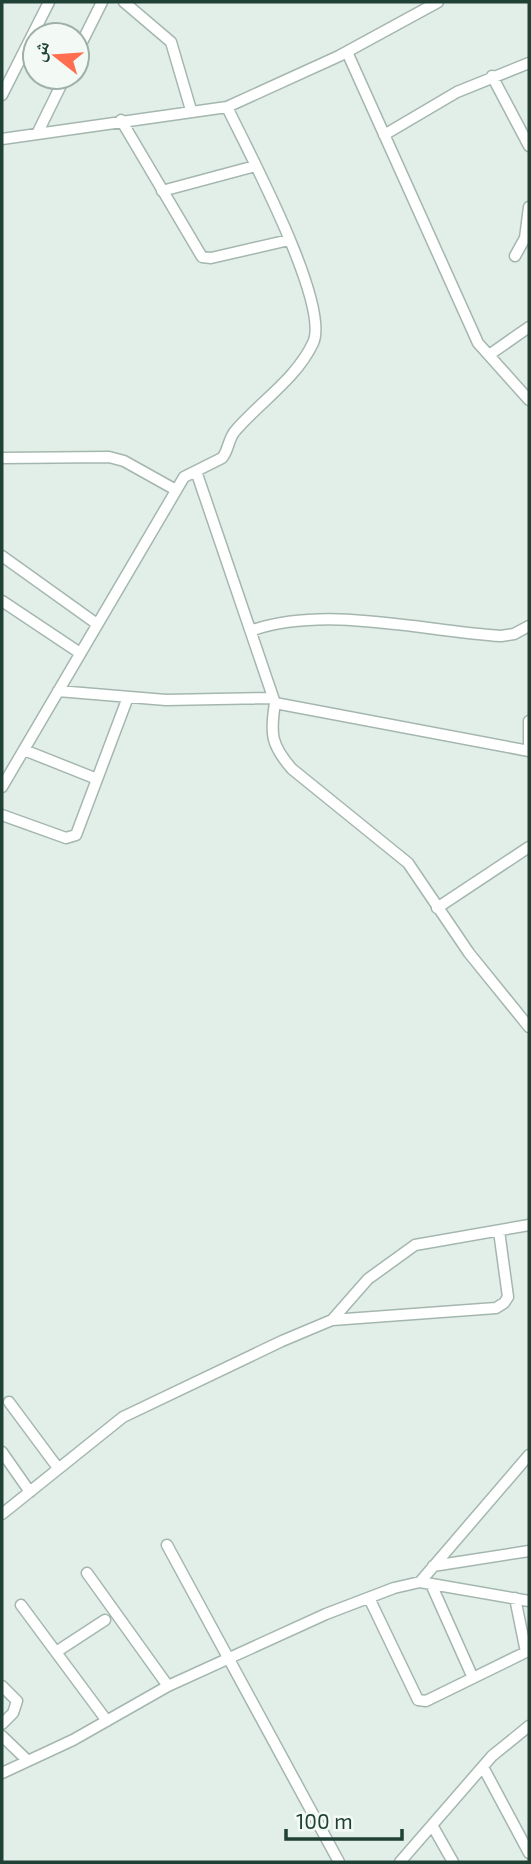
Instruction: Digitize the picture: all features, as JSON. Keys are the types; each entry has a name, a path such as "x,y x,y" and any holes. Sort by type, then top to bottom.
{"street":[{"path":"2,95 49,2"},
{"path":"91,24 102,2"},
{"path":"124,2 171,42 191,110"},
{"path":"2,139 227,107 347,52 438,2"},
{"path":"347,52 478,343 529,400"},
{"path":"384,135 492,76 529,63"},
{"path":"492,76 529,146"},
{"path":"37,134 58,91"},
{"path":"2,787 184,477 222,458 231,436 294,372 317,332 316,314 289,240 227,107"},
{"path":"121,120 202,257 211,258 289,240"},
{"path":"162,191 255,166"},
{"path":"515,256 525,238 529,207"},
{"path":"489,355 529,327"},
{"path":"2,458 109,457 124,461 176,489"},
{"path":"197,471 253,630 274,700 271,728 276,751 292,769 408,863 437,908 529,1027"},
{"path":"2,556 97,624"},
{"path":"2,603 80,653"},
{"path":"253,630 300,620 341,621 501,636 514,634 529,626"},
{"path":"58,691 128,697 274,700 529,751"},
{"path":"2,815 71,838 75,835 128,697"},
{"path":"529,721 529,745"},
{"path":"24,750 97,779"},
{"path":"437,908 529,847"},
{"path":"332,1320 368,1279 415,1245 529,1225"},
{"path":"2,1514 123,1417 332,1320 496,1308 508,1297 499,1231"},
{"path":"9,1402 58,1468"},
{"path":"2,1452 30,1492"},
{"path":"420,1582 529,1455"},
{"path":"167,1545 339,1862"},
{"path":"433,1566 529,1551"},
{"path":"87,1573 168,1686"},
{"path":"2,1773 107,1721 168,1686 326,1614 369,1598 420,1582 529,1601"},
{"path":"431,1584 473,1678"},
{"path":"369,1598 418,1700 437,1696 526,1652 516,1598"},
{"path":"21,1605 107,1721"},
{"path":"56,1652 105,1620"},
{"path":"2,1686 16,1701 13,1713 2,1724"},
{"path":"400,1862 483,1767 509,1740 529,1726"},
{"path":"2,1736 27,1760"},
{"path":"483,1767 529,1853"},
{"path":"432,1825 453,1862"}]}
